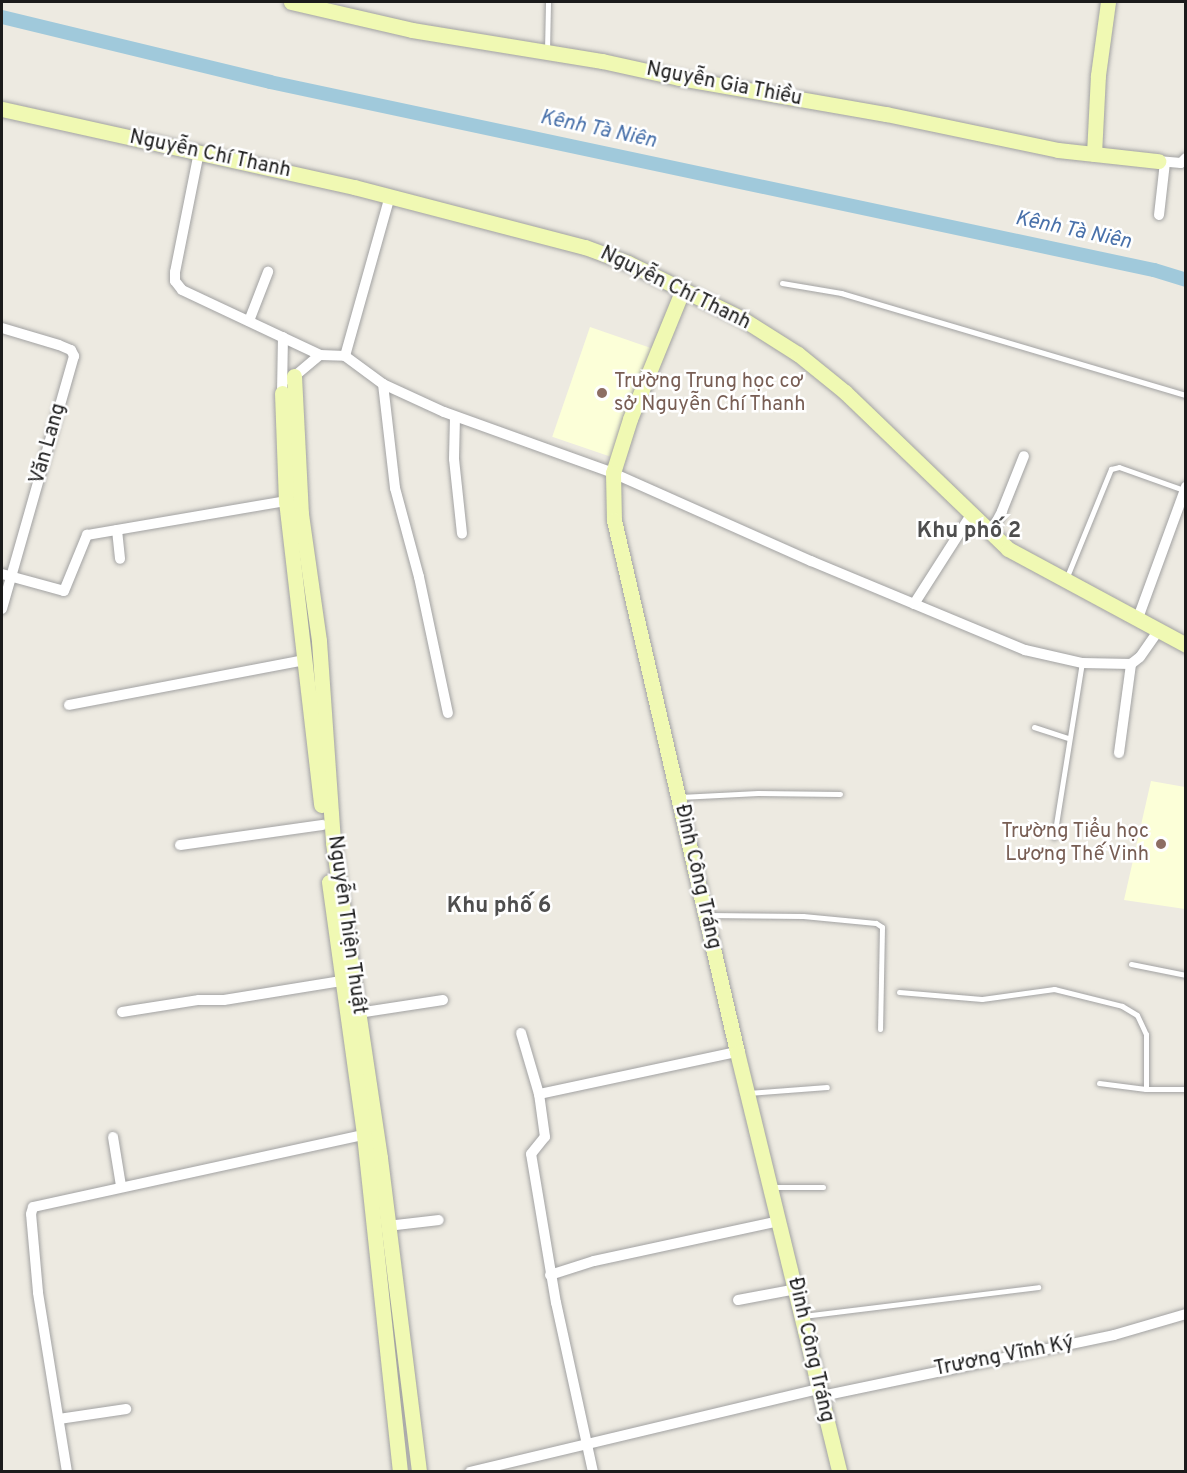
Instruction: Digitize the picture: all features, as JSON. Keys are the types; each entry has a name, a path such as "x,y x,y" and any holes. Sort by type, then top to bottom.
{"street":[{"name":"Nguyễn Gia Thiều","path":"291,2 412,30 547,52 886,114 1058,150 1161,161"},
{"path":"1094,154 1098,75 1107,2"},
{"name":"Nguyễn Chí Thanh","path":"2,109 390,196 585,247 628,263 741,318 798,354 845,392 990,534 1023,558 1066,579 1185,645"},
{"path":"199,152 176,281 182,290 320,355 345,356 383,384 455,417 613,473 1025,650 1082,663 1131,664 1140,657 1159,630"},
{"path":"1159,215 1161,161 1181,163 1185,158"},
{"path":"345,356 390,196"},
{"path":"249,321 268,272"},
{"name":"Đinh Công Tráng","path":"683,289 630,419 613,473 614,520 737,1052 803,1316 839,1472"},
{"name":"Văn Lang","path":"2,328 59,345 71,350 74,356 6,575 2,609"},
{"name":"Nguyễn Thiện Thuật","path":"283,337 282,393 286,501 304,660 333,843 400,1472"},
{"path":"282,393 294,376 320,355"},
{"name":"Nguyễn Thiện Thuật","path":"294,376 300,514 319,641 323,825 347,980 358,1013 419,1472"},
{"path":"383,384 395,488 419,577 448,712"},
{"path":"455,417 453,459 462,534"},
{"path":"990,534 1002,511 1024,456"},
{"path":"1138,618 1185,489"},
{"path":"6,575 64,591 87,536 286,501"},
{"path":"914,604 971,515"},
{"path":"117,530 120,559"},
{"path":"69,705 304,660"},
{"path":"1119,753 1131,664"},
{"path":"180,845 323,825"},
{"path":"122,1012 199,1000 224,1000 347,980"},
{"path":"358,1013 443,1000"},
{"path":"521,1033 539,1094 545,1137 531,1154 550,1275 593,1472"},
{"path":"539,1094 737,1052"},
{"path":"67,1472 38,1292 32,1209 36,1204 364,1135"},
{"path":"113,1137 121,1186"},
{"path":"388,1226 439,1220"},
{"path":"550,1275 594,1261 779,1221"},
{"path":"738,1300 796,1289"},
{"name":"Trương Vĩnh Ký","path":"470,1472 821,1393 1114,1335 1185,1314"},
{"path":"58,1419 126,1409"}],"lane":[{"path":"547,52 548,2"},
{"path":"782,282 841,293 1185,395"},
{"path":"1066,579 1111,469 1119,467 1185,489"},
{"path":"1054,837 1068,738 1082,663"},
{"path":"1034,727 1068,738"},
{"path":"679,797 840,794"},
{"path":"706,915 803,916 876,923 882,927 880,1029"},
{"path":"1131,964 1185,975"},
{"path":"899,992 982,999 1054,989 1122,1006 1137,1015 1146,1035 1146,1089"},
{"path":"1100,1083 1146,1089 1185,1089"},
{"path":"747,1093 827,1087"},
{"path":"771,1187 822,1187"},
{"path":"803,1316 1038,1287"}],"shaded area":[{"name":"Trường Trung học cơ sở Nguyễn Chí Thanh","path":"590,327 651,348 614,458 552,437"},
{"name":"Trường Tiểu học Lương Thế Vinh","path":"1151,781 1185,787 1185,909 1124,900"}],"waterway":[{"name":"Kênh Tà Niên","path":"2,17 270,82 1154,270 1186,280"}],"place":[{"name":"Trường Trung học cơ sở Nguyễn Chí Thanh","path":"602,393"},
{"name":"Trường Tiểu học Lương Thế Vinh","path":"1161,844"}],"district":[{"name":"Khu phố 2","path":"969,532"},
{"name":"Khu phố 6","path":"499,907"}]}
